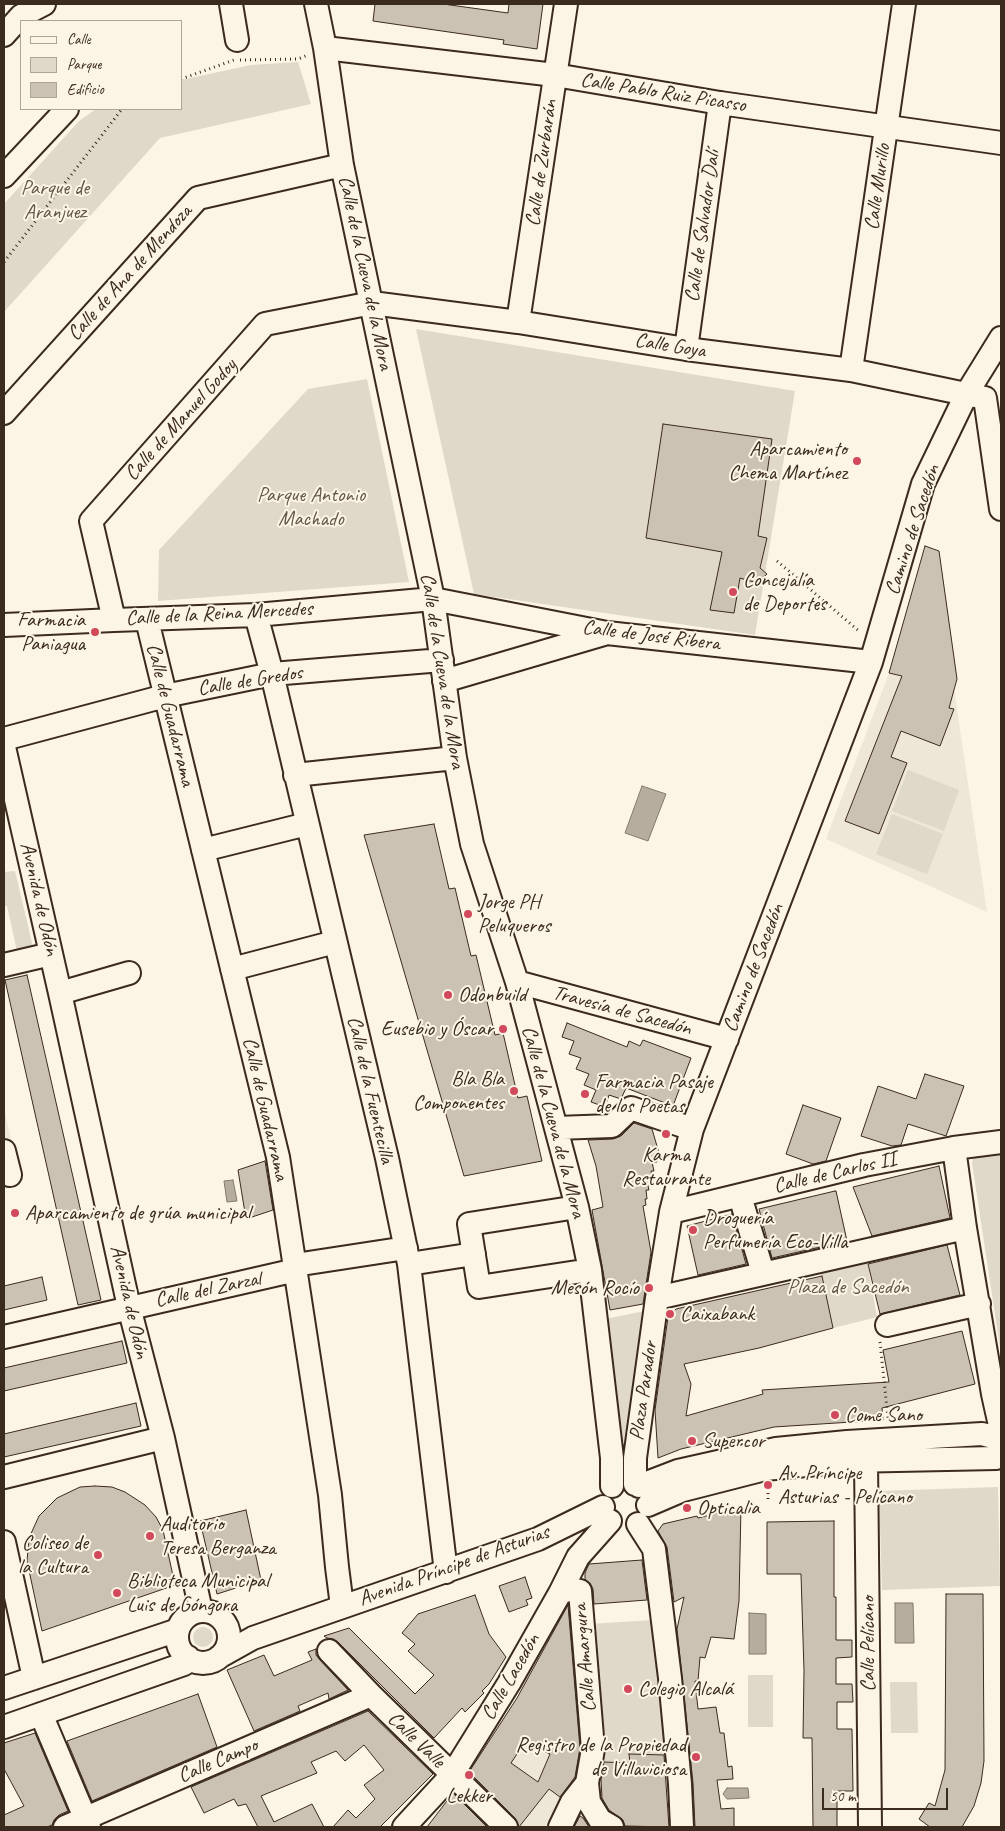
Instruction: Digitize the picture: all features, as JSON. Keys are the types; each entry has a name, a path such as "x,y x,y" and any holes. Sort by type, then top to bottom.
{"street":[{"path":"4,35 21,16 44,4"},
{"path":"231,4 237,40"},
{"name":"Calle de la Cueva de la Mora","path":"316,4 325,48 342,165 433,599 455,758 472,844 517,982 577,1207 590,1270 598,1331"},
{"name":"Calle de Zurbarán","path":"518,322 566,4"},
{"name":"Calle Murillo","path":"851,370 904,4"},
{"name":"Calle Pablo Ruiz Picasso","path":"325,48 555,75 720,103 1001,143"},
{"name":"Calle de Salvador Dalí","path":"686,349 720,103"},
{"path":"4,176 66,110"},
{"name":"Calle de Ana de Mendoza","path":"4,413 198,198 342,165"},
{"name":"Calle Goya","path":"372,302 518,322 686,349 851,370 985,398 1001,503"},
{"name":"Calle de Manuel Godoy","path":"114,620 91,521 265,324 372,302"},
{"name":"Camino de Sacedón","path":"657,1298 671,1212 692,1129 873,654 923,484 967,393 1001,338"},
{"name":"Calle de la Reina Mercedes","path":"4,625 256,615 433,599"},
{"name":"Calle de José Ribera","path":"433,599 607,633 873,654"},
{"name":"Calle de la Fuentecilla","path":"256,615 272,674 387,1158 407,1256 446,1572"},
{"name":"Calle de Guadarrama","path":"147,620 278,1158 330,1495 342,1606"},
{"name":"Calle de Gredos","path":"4,739 165,696 272,674 443,671 607,633"},
{"name":"Avenida de Odón","path":"4,747 8,783 51,954 128,1307 163,1438 201,1611"},
{"path":"296,775 455,758"},
{"path":"203,850 307,824"},
{"path":"232,969 335,942"},
{"path":"4,965 51,954"},
{"path":"60,993 129,973"},
{"name":"Travesía de Sacedón","path":"517,982 727,1039"},
{"path":"556,1128 612,1126 631,1108 692,1129"},
{"name":"Calle de Carlos II","path":"671,1212 864,1165 954,1148 1001,1142"},
{"path":"954,1148 965,1228 993,1394 999,1445"},
{"path":"4,1151 10,1175"},
{"path":"740,1196 763,1273"},
{"path":"577,1207 469,1224 479,1287 590,1270"},
{"path":"657,1298 965,1228"},
{"name":"Calle del Zarzal","path":"4,1337 350,1256 474,1254"},
{"name":"Plaza Parador","path":"640,1499 635,1458 657,1298"},
{"path":"883,1331 979,1304"},
{"name":"Plaza Parador","path":"598,1331 612,1458 612,1486"},
{"path":"538,1539 586,1532 607,1516 618,1526 628,1527 640,1499 678,1471 776,1448 982,1434 999,1445"},
{"path":"4,1477 163,1438"},
{"path":"640,1499 766,1477 804,1464 866,1460 999,1445"},
{"name":"Calle Pelícano","path":"866,1460 870,1827"},
{"path":"612,1486 619,1483 640,1499 654,1549 670,1678 682,1827"},
{"name":"Calle Lacedón","path":"404,1827 452,1775 509,1683 560,1593 578,1557 607,1516 607,1492 612,1486"},
{"name":"Avenida Príncipe de Asturias","path":"219,1657 253,1638 607,1516"},
{"path":"564,1534 578,1557"},
{"path":"4,1542 34,1678"},
{"name":"Calle Amargura","path":"560,1593 571,1589 580,1591 593,1749 587,1783 572,1802 560,1827"},
{"path":"201,1611 215,1614 226,1624 229,1631 228,1645 219,1657 212,1661 195,1661 188,1657 179,1645 178,1630 186,1617 201,1611"},
{"path":"4,1688 178,1630"},
{"path":"229,1631 253,1638"},
{"name":"Calle Valle","path":"329,1650 371,1695 506,1827"},
{"path":"4,1727 184,1664 188,1657"},
{"name":"Calle Campo","path":"65,1827 88,1823 371,1695"},
{"path":"41,1714 88,1823"},
{"path":"587,1783 589,1802 600,1820 612,1827"}],"path":[{"path":"182,79 234,60 298,59 325,48"},
{"path":"4,262 121,110"},
{"path":"777,561 873,654"},
{"path":"883,1331 888,1418"},
{"path":"766,1477 768,1499"}],"shaded area":[{"path":"889,673 954,689 987,912 826,839"},
{"path":"642,786 666,794 648,841 625,833"},
{"path":"4,1108 20,1179 4,1182"},
{"path":"233,1180 237,1201 227,1202 224,1181"},
{"path":"895,1603 913,1603 914,1643 895,1643"},
{"path":"749,1613 766,1614 766,1654 749,1654"},
{"path":"531,1732 545,1742 541,1750 550,1754 538,1782 528,1774 509,1766"},
{"path":"727,1788 748,1788 749,1798 727,1799 723,1794"},
{"path":"549,1789 566,1801 553,1827 523,1827 521,1825"}],"green space":[{"name":"Parque de Aranjuez","path":"298,62 311,104 160,138 4,312 4,204 79,121 95,110 182,110 182,80 251,65"},
{"path":"416,329 795,391 755,635 474,594"},
{"name":"Parque Antonio Machado","path":"367,379 409,582 158,601 159,550 308,389"},
{"path":"908,770 959,790 944,831 892,811"},
{"path":"892,814 943,834 927,874 876,854"},
{"path":"15,871 33,947 17,951 7,906 4,906 4,872"},
{"path":"1001,1152 1001,1354 972,1163 973,1159 978,1155"},
{"name":"Plaza de Sacedón","path":"866,1255 877,1317 833,1328 820,1266"},
{"path":"645,1311 625,1451 605,1319"},
{"path":"998,1487 1000,1586 882,1590 879,1491"},
{"name":"Colegio Alcalá","path":"653,1620 670,1755 629,1754 630,1763 601,1762 589,1624"},
{"path":"203,1627 210,1630 213,1637 210,1644 203,1647 196,1644 193,1637 196,1630"},
{"path":"748,1675 773,1675 773,1727 748,1727"},
{"path":"890,1682 917,1682 918,1733 891,1733"}],"building":[{"path":"375,4 443,4 508,13 509,4 543,4 537,49 503,44 504,40 373,21"},
{"path":"663,424 772,439 758,536 767,538 760,568 767,574 757,583 740,578 734,613 710,610 722,552 646,538"},
{"path":"925,546 939,551 957,679 949,708 954,709 940,746 901,731 891,757 907,763 879,834 845,821 902,676 889,673"},
{"name":"Odonbuild","path":"434,824 449,889 455,888 471,956 476,955 495,1035 503,1033 518,1098 527,1096 542,1161 464,1176 364,835"},
{"path":"27,975 101,1300 78,1305 5,980"},
{"path":"567,1023 627,1047 629,1041 640,1046 643,1040 691,1058 673,1106 626,1088 621,1099 609,1095 605,1107 591,1102 596,1090 584,1085 589,1074 576,1069 581,1058 569,1054 574,1041 562,1037"},
{"path":"925,1074 964,1086 946,1136 908,1124 901,1145 892,1146 861,1136 878,1086 916,1099"},
{"path":"803,1105 841,1118 826,1161 813,1164 786,1154"},
{"path":"634,1123 652,1129 659,1153 656,1153 657,1162 652,1162 654,1171 651,1171 652,1176 646,1177 649,1190 646,1190 646,1205 643,1206 651,1252 643,1304 610,1310 592,1210 603,1207 596,1166 588,1140 613,1139 621,1136"},
{"path":"265,1161 273,1210 246,1219 238,1170"},
{"path":"939,1166 950,1218 872,1236 853,1187"},
{"path":"836,1191 847,1241 772,1258 759,1209"},
{"path":"732,1214 746,1264 698,1275 687,1226"},
{"path":"947,1245 960,1295 880,1314 868,1264"},
{"path":"822,1276 833,1328 759,1348 684,1364 691,1384 686,1416 763,1394 762,1390 889,1382 883,1350 962,1331 975,1384 882,1408 883,1420 774,1427 681,1449 658,1458 655,1410 668,1317 676,1309"},
{"path":"42,1277 47,1300 4,1310 4,1286"},
{"path":"122,1341 127,1363 4,1391 4,1368"},
{"path":"136,1403 141,1426 4,1457 4,1434"},
{"name":"Coliseo de la Cultura","path":"80,1487 112,1487 125,1492 145,1505 156,1517 163,1530 175,1585 42,1631 27,1561 29,1538 39,1516 57,1498"},
{"path":"741,1507 739,1601 734,1639 711,1637 705,1658 700,1657 698,1681 695,1681 698,1709 716,1707 720,1733 724,1733 728,1767 732,1766 733,1779 717,1780 721,1809 734,1808 734,1827 695,1827 693,1783 677,1629 684,1597 674,1602 667,1547 658,1531 663,1524 697,1516 698,1518"},
{"path":"246,1510 261,1580 217,1594 200,1521"},
{"path":"834,1521 836,1640 852,1640 852,1657 836,1658 836,1684 852,1684 853,1702 837,1702 837,1729 852,1729 853,1791 837,1791 837,1827 813,1827 812,1738 803,1738 804,1671 801,1574 767,1574 767,1522"},
{"path":"642,1560 647,1600 594,1604 593,1589 590,1583 585,1580 585,1573 589,1564"},
{"path":"525,1577 532,1598 526,1600 528,1605 509,1612 499,1586"},
{"path":"946,1594 983,1594 984,1761 981,1783 974,1806 962,1827 930,1827 919,1819 929,1803 935,1806 945,1770"},
{"path":"475,1595 489,1634 506,1657 489,1684 482,1691 484,1693 465,1712 462,1708 434,1738 338,1642 324,1636 349,1628 415,1694 434,1675 408,1651 415,1644 402,1633 418,1614"},
{"path":"568,1605 580,1748 575,1777 560,1797 549,1789 519,1827 515,1818 469,1772 517,1698","holes":["525,1742 550,1754 538,1782 511,1763"]},
{"path":"316,1649 316,1655 348,1690 329,1699 328,1693 298,1706 300,1711 254,1731 227,1670 264,1655 274,1676 312,1660 308,1652"},
{"path":"198,1694 217,1747 92,1801 67,1741"},
{"path":"368,1711 433,1774 380,1827 333,1827 348,1810 356,1818 375,1799 364,1785 384,1770 364,1745 345,1761 336,1751 311,1762 317,1773 261,1796 274,1822 312,1804 324,1827 258,1827 246,1804 238,1806 234,1799 204,1813 191,1787"},
{"path":"35,1733 68,1811 59,1815 52,1825 47,1827 4,1827 4,1815 24,1806 4,1769 4,1743"},
{"path":"629,1754 664,1755 669,1827 625,1826 623,1820 609,1810 602,1798 601,1780 604,1762 630,1763"},
{"path":"453,1793 487,1827 427,1827"},
{"path":"580,1816 583,1818 589,1827 574,1827"}],"place":[{"name":"Aparcamiento Chema Martínez","path":"857,461"},
{"name":"Concejalía de Deportes","path":"733,592"},
{"name":"Farmacia Paniagua","path":"95,632"},
{"name":"Jorge PH Peluqueros","path":"468,914"},
{"name":"Odonbuild","path":"448,995"},
{"name":"Eusebio y Óscar","path":"503,1029"},
{"name":"Bla Bla Componentes","path":"514,1091"},
{"name":"Farmacia Pasaje de los Poetas","path":"585,1094"},
{"name":"Karma Restaurante","path":"666,1134"},
{"name":"Aparcamiento de grúa municipal","path":"15,1213"},
{"name":"Droguería Perfumería Eco-Villa","path":"693,1230"},
{"name":"Mesón Rocío","path":"649,1288"},
{"name":"Caixabank","path":"670,1314"},
{"name":"Come Sano","path":"835,1415"},
{"name":"Supercor","path":"692,1441"},
{"name":"Av. Príncipe Asturias - Pelícano","path":"768,1485"},
{"name":"Opticalia","path":"687,1508"},
{"name":"Auditorio Teresa Berganza","path":"150,1536"},
{"name":"Coliseo de la Cultura","path":"98,1555"},
{"name":"Biblioteca Municipal Luis de Góngora","path":"117,1593"},
{"name":"Colegio Alcalá","path":"628,1689"},
{"name":"Registro de la Propiedad de Villaviciosa","path":"696,1757"},
{"name":"Lekker","path":"469,1775"}]}
